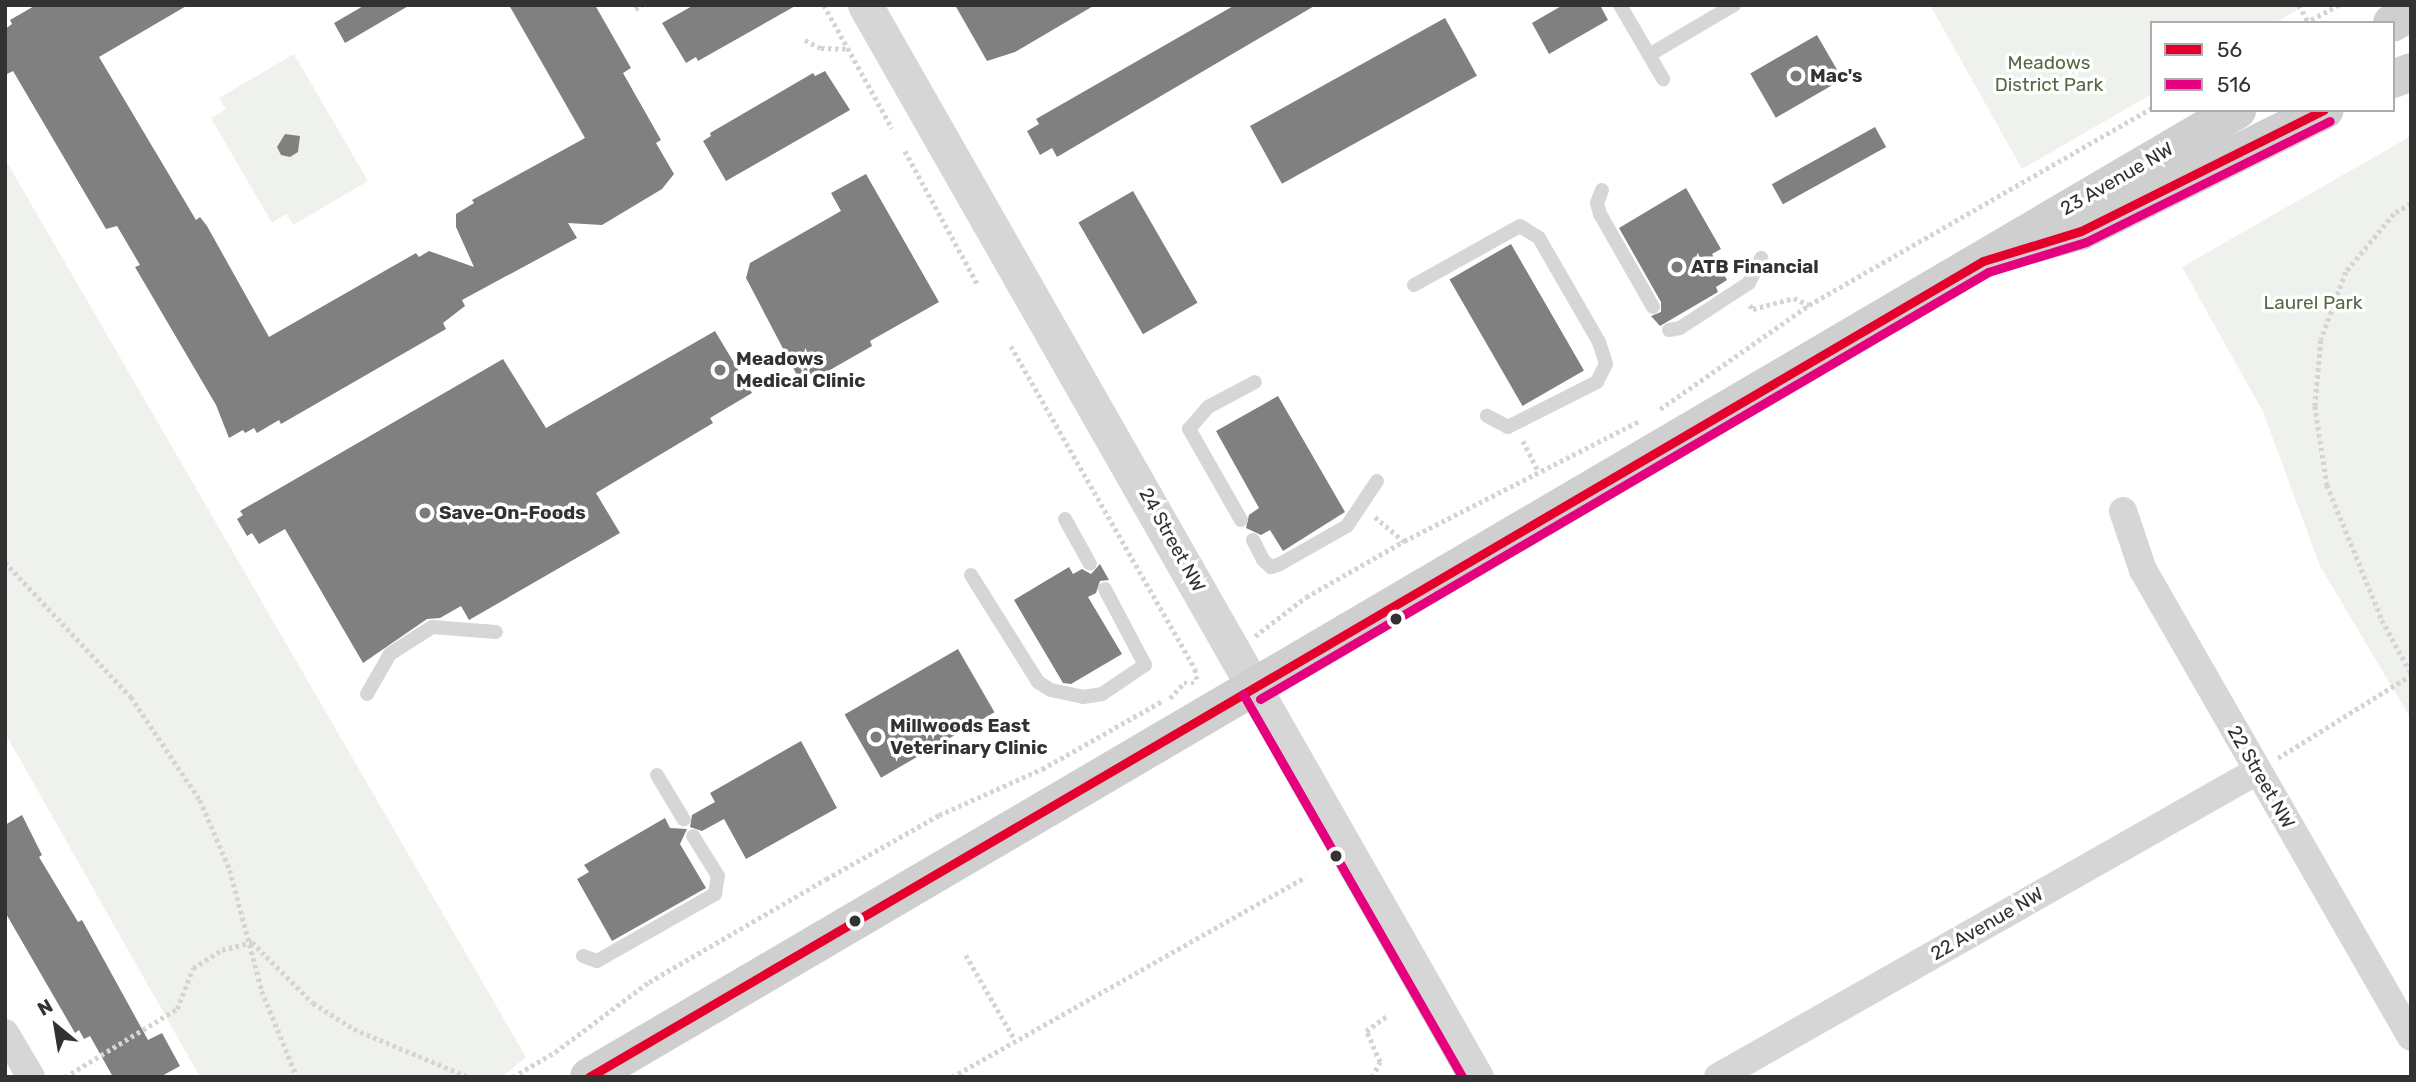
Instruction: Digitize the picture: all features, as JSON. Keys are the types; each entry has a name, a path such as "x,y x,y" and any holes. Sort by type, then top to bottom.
{"main road":[{"path":"2395,21 2411,12"},
{"name":"23 Avenue NW","path":"589,1077 1999,253 2071,204 2233,112"},
{"name":"23 Avenue NW","path":"1999,253 2081,232 2321,112"}],"street":[{"name":"24 Street NW","path":"865,5 1476,1077"},
{"name":"22 Street NW","path":"2123,511 2143,570 2411,1037"},
{"name":"22 Avenue NW","path":"1718,1077 2257,771"},
{"path":"5,1033 31,1077"}],"lane":[{"path":"1649,55 1734,5"},
{"path":"1626,7 1663,79"},
{"path":"1602,190 1597,202 1600,214 1653,307"},
{"path":"1414,285 1520,226 1539,237 1599,342 1606,364 1597,382 1515,425 1499,426 1487,416"},
{"path":"1669,330 1680,328 1738,291 1756,273 1761,258"},
{"path":"1241,520 1189,429 1199,414 1255,382"},
{"path":"1253,540 1271,567 1347,526 1363,508 1377,481"},
{"path":"1065,519 1090,564"},
{"path":"971,575 1038,682 1051,690 1083,697 1102,694 1145,665 1105,589"},
{"path":"367,694 390,654 432,627 496,632"},
{"path":"657,775 684,820"},
{"path":"583,956 597,961 715,894 718,876 693,836"}],"path":[{"path":"635,9 642,5"},
{"path":"824,5 892,128"},
{"path":"2308,21 2339,5"},
{"path":"805,40 821,48 848,49"},
{"path":"1652,415 1809,305 2150,109"},
{"path":"905,151 978,285"},
{"path":"2257,771 2411,674 2382,620 2327,485 2315,406 2321,340 2346,272 2394,214 2411,204"},
{"path":"1738,291 1754,309 1794,298 1809,305"},
{"path":"513,1077 649,982 802,893 939,816 1042,769 1105,730 1170,698 1184,683 1198,683 1195,669 1011,346"},
{"path":"1266,627 1306,597 1404,541 1538,470 1642,420"},
{"path":"1515,425 1538,470"},
{"path":"1363,508 1404,541"},
{"path":"5,562 131,697 159,734 200,800 230,870 252,942 262,991 297,1077"},
{"path":"952,1077 1305,877"},
{"path":"65,1077 177,1009 193,968 222,950 252,942"},
{"path":"252,942 313,1003 354,1030 469,1077"},
{"path":"966,955 1015,1040"},
{"path":"1372,1077 1380,1062 1366,1031 1387,1016"},
{"path":"524,1071 528,1077"}],"green space":[{"name":"Meadows District Park","path":"1930,5 2305,5 2278,21 2150,21 2150,95 2022,169"},
{"path":"294,54 368,181 293,225 286,214 272,223 211,118 226,109 219,98"},
{"name":"Laurel Park","path":"2411,136 2411,719 2320,566 2263,412 2182,267"},
{"path":"5,159 526,1057 502,1077 200,1077 5,733"}],"building":[{"path":"36,5 188,5 99,57 196,220 200,217 207,226 269,337 416,253 419,257 429,251 474,267 456,227 456,214 474,203 472,200 585,138 509,5 595,5 631,68 623,73 661,140 656,143 674,174 662,189 602,225 568,223 577,238 462,300 465,306 443,323 446,329 281,424 279,420 257,433 254,428 245,433 243,430 229,438 216,405 135,267 140,265 117,226 106,229 13,71 5,75 5,29 12,24 10,20"},
{"path":"365,5 410,5 345,43 334,23"},
{"path":"694,5 797,5 698,61 696,57 686,63 662,23"},
{"path":"955,5 1095,5 1015,52 987,61"},
{"path":"1235,5 1316,5 1057,157 1052,148 1040,155 1027,131 1039,124 1036,119"},
{"path":"1563,5 1600,5 1608,20 1549,54 1532,23"},
{"path":"1445,18 1477,76 1282,184 1250,126"},
{"name":"Mac's","path":"1817,35 1842,79 1776,118 1750,74"},
{"path":"825,71 850,110 726,181 703,141 711,136 710,133 813,73 815,76"},
{"path":"1875,127 1886,147 1783,204 1772,184"},
{"path":"285,134 300,136 298,152 290,157 281,155 277,147"},
{"path":"866,174 939,302 870,341 872,346 816,378 813,375 800,381 746,278 750,263 841,211 831,193"},
{"name":"ATB Financial","path":"1686,188 1721,249 1712,254 1727,280 1716,287 1718,292 1660,326 1651,316 1661,312 1661,302 1619,228"},
{"path":"1133,191 1198,303 1143,334 1078,223"},
{"path":"1511,244 1584,370 1523,406 1450,280"},
{"name":"Save-On-Foods","path":"715,331 752,393 710,418 713,423 596,493 620,533 469,620 461,606 440,618 427,619 363,663 285,529 259,544 252,533 247,536 237,519 243,515 240,511 503,359 546,428"},
{"path":"1278,396 1345,512 1283,551 1270,530 1261,535 1246,528 1249,515 1259,508 1216,431"},
{"path":"1100,564 1109,580 1100,581 1096,593 1088,597 1122,654 1071,684 1063,683 1014,600 1069,567 1073,574 1082,569 1091,574"},
{"path":"958,649 994,712 881,778 845,714"},
{"path":"801,741 837,808 746,859 724,819 702,831 690,827 692,815 715,802 710,793"},
{"path":"22,815 42,855 39,857 78,922 82,920 148,1040 162,1033 180,1066 160,1077 113,1077 90,1036 84,1039 79,1030 75,1033 5,912 5,825"},
{"path":"665,818 670,828 687,829 680,844 706,888 612,941 577,879 589,872 584,865"}],"transit line":[{"name":"56","path":"589,1077 1983,261 2081,231 2320,112"},
{"name":"516","path":"1260,699 1988,272 2086,242 2330,121"},
{"name":"516","path":"1243,694 1462,1077"}],"place":[{"name":"Mac's","path":"1796,76"},
{"name":"ATB Financial","path":"1677,267"},
{"name":"Meadows Medical Clinic","path":"720,370"},
{"name":"Save-On-Foods","path":"425,513"},
{"name":"Millwoods East Veterinary Clinic","path":"876,737"}]}
